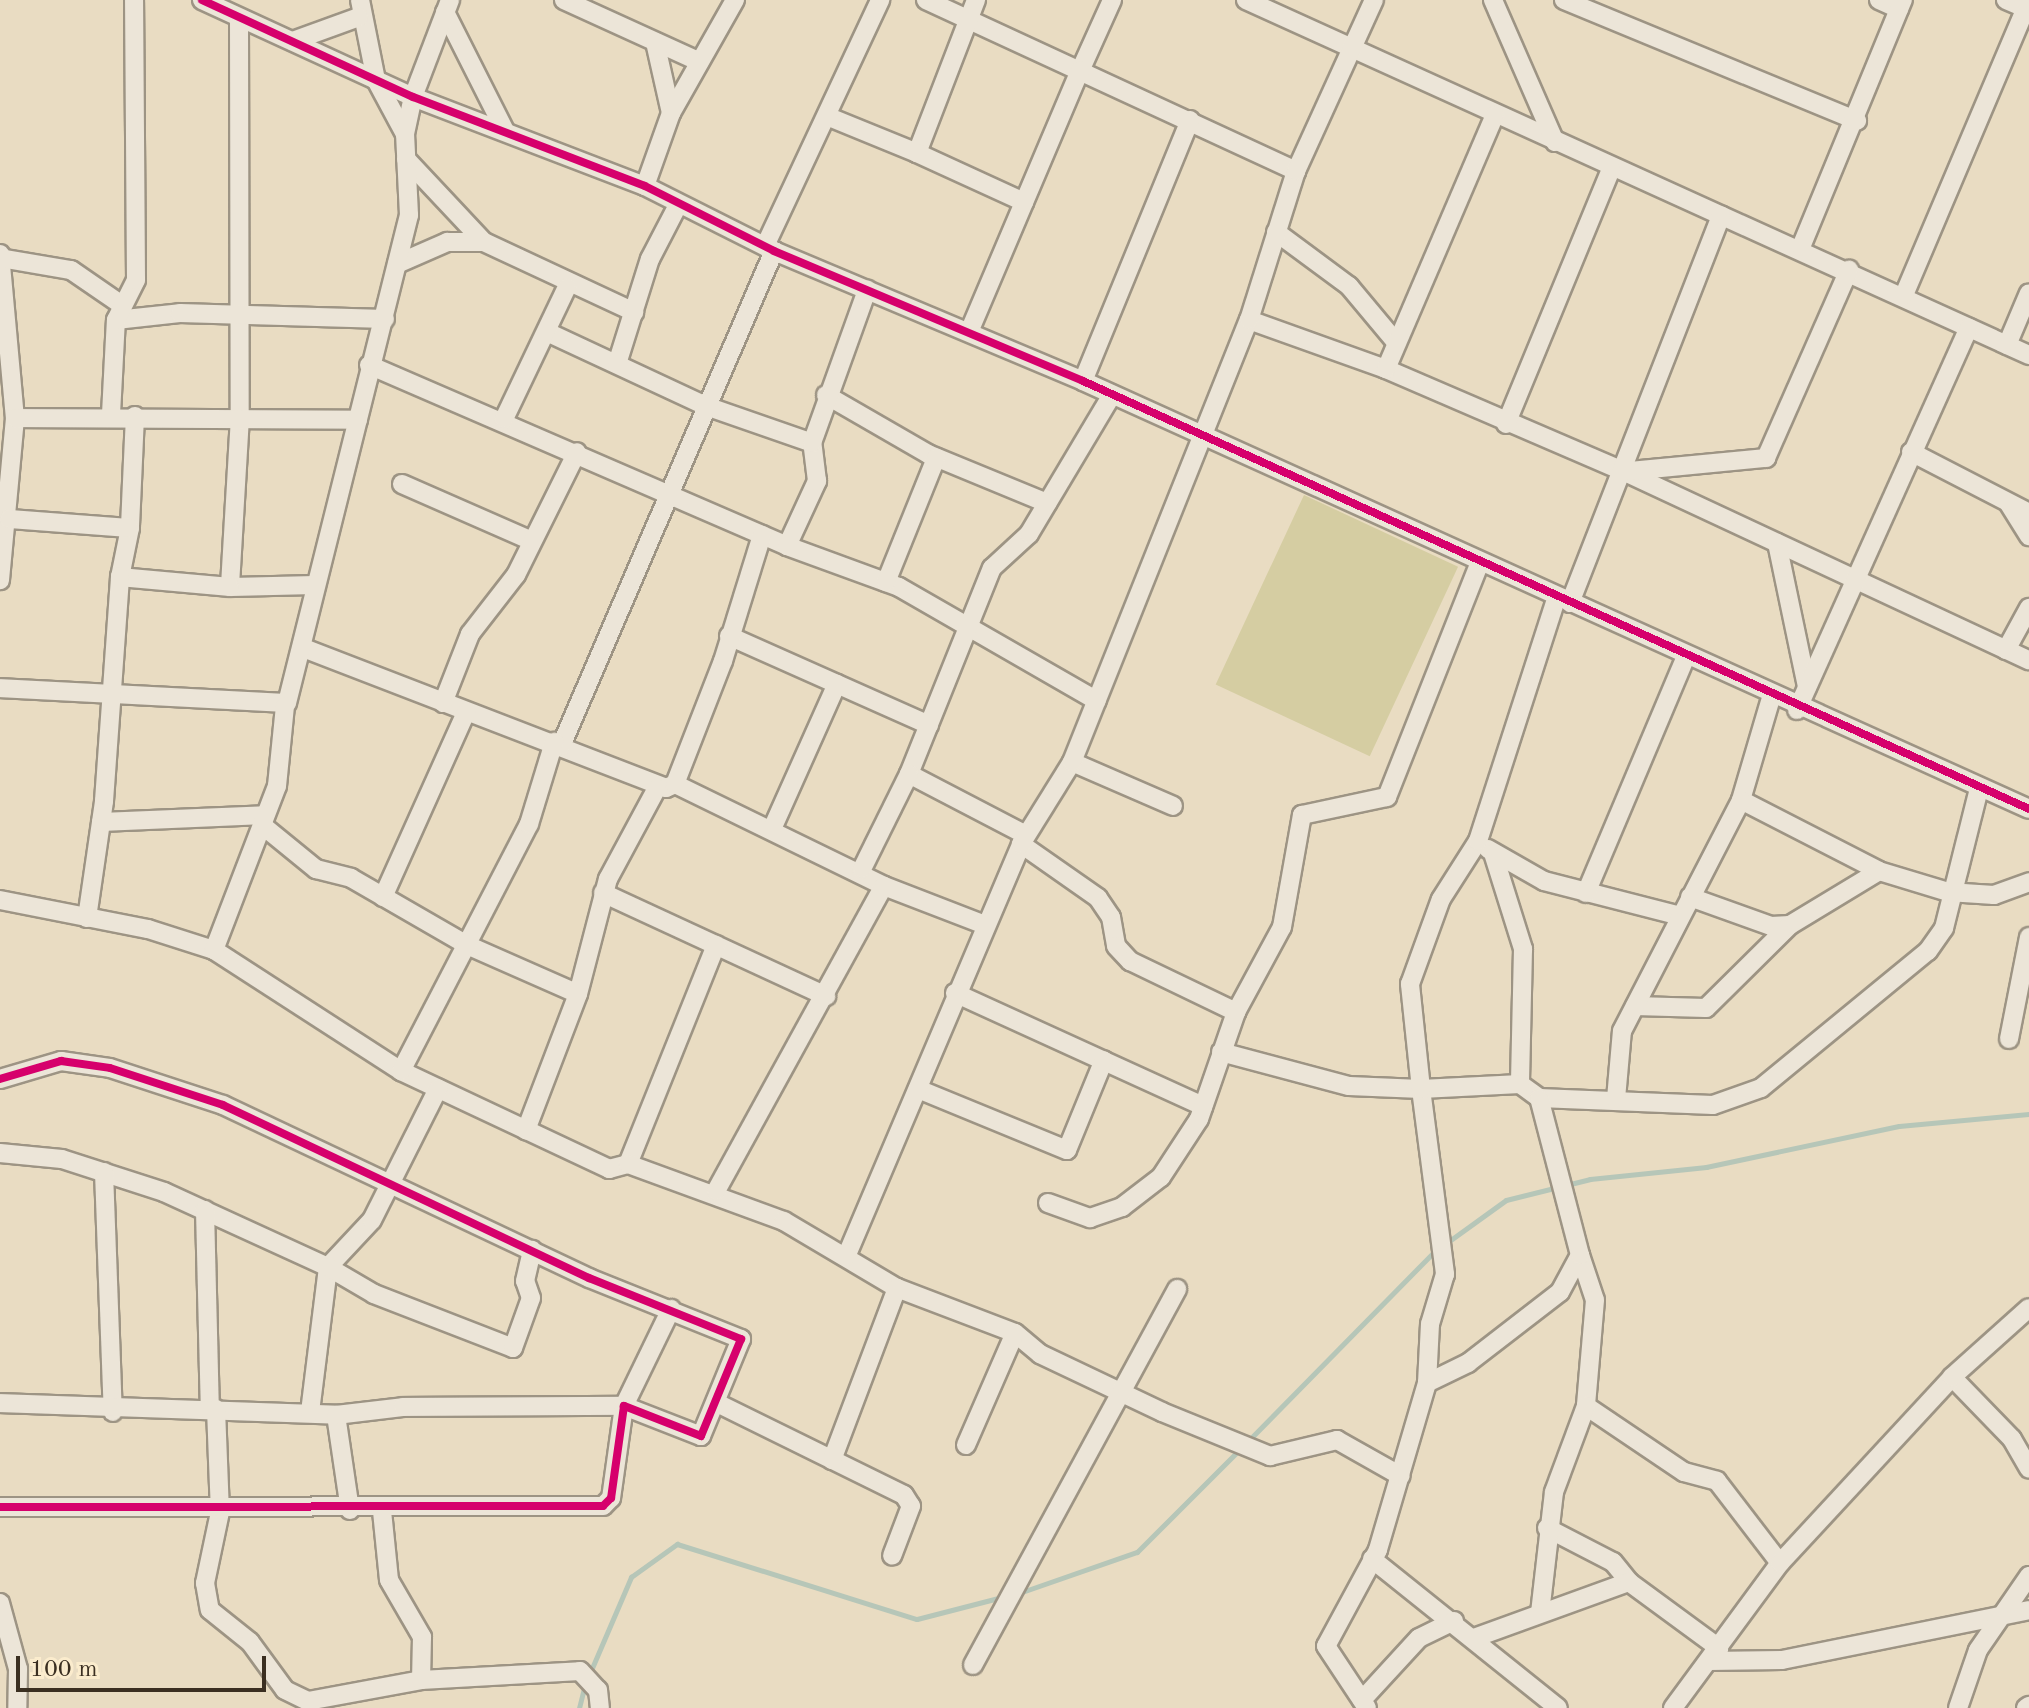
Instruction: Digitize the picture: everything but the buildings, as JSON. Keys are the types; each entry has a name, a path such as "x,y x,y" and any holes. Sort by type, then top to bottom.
{"street":[{"path":"111,414 118,312 134,291 136,280 134,0"},
{"path":"202,0 413,97 645,186 769,248 1083,381 1797,710 2029,809"},
{"path":"564,0 598,7 655,42 700,62"},
{"path":"645,186 671,113 735,0"},
{"path":"401,1071 529,824 558,744 669,493 769,248 880,0"},
{"path":"926,0 967,24 1190,120 1296,171"},
{"path":"917,153 976,0"},
{"path":"969,332 1112,0"},
{"path":"1246,0 1611,169 1801,247 2029,355"},
{"path":"846,1257 918,1089 955,993 1024,839 1072,762 1249,320 1296,171 1374,0"},
{"path":"1493,0 1555,142"},
{"path":"1564,0 1857,121"},
{"path":"1801,247 1857,121 1901,4 1879,0"},
{"path":"1904,295 2027,4 2006,0"},
{"path":"214,950 277,786 285,706 306,649 316,585 409,215 405,134 413,97 448,6"},
{"path":"448,6 505,131"},
{"path":"293,41 360,8 376,80 405,134"},
{"path":"230,587 240,417 239,18"},
{"path":"655,42 671,113"},
{"path":"1386,369 1395,341 1495,115"},
{"path":"829,117 1024,202"},
{"path":"1083,381 1190,120"},
{"path":"406,159 484,242 567,287 634,312"},
{"path":"1506,424 1611,169"},
{"path":"617,364 634,312 678,205"},
{"path":"1454,1621 1419,1638 1364,1704 1326,1646 1372,1559 1401,1476 1427,1383 1430,1324 1445,1274 1410,984 1441,899 1478,841 1564,600 1623,471 1721,215"},
{"path":"1276,232 1349,286 1395,341"},
{"path":"397,264 447,242 484,242"},
{"path":"0,580 15,418 0,256 71,270 118,312 241,318 385,319"},
{"path":"1623,471 1766,458 1849,270"},
{"path":"504,419 567,287"},
{"path":"787,546 817,481 812,443 826,395 867,290"},
{"path":"2007,345 2029,293"},
{"path":"1249,320 1386,369 1506,424 1623,471 1853,582 2029,660"},
{"path":"1797,710 1969,328"},
{"path":"547,332 706,406 812,443"},
{"path":"369,365 504,419 787,546 886,582 1097,701"},
{"path":"826,395 936,458 1047,503"},
{"path":"862,869 909,774 992,568 1029,534 1112,395"},
{"path":"15,418 111,414 358,420"},
{"path":"87,918 101,822 120,577 130,528 135,416"},
{"path":"443,703 470,634 532,541 577,452"},
{"path":"1911,452 2029,513"},
{"path":"886,582 936,458"},
{"path":"402,484 532,541"},
{"path":"2008,503 2029,536"},
{"path":"6,529 130,528"},
{"path":"526,1130 578,994 603,893 666,786 729,636 762,535"},
{"path":"1777,543 1807,687"},
{"path":"1048,1203 1090,1218 1122,1207 1161,1177 1203,1106 1236,1012 1282,927 1302,815 1387,797 1480,562"},
{"path":"120,577 230,587 316,585"},
{"path":"2006,650 2029,608"},
{"path":"729,636 929,725"},
{"path":"306,649 772,829 862,869 884,886 985,925"},
{"path":"1586,893 1685,659"},
{"path":"772,829 837,684"},
{"path":"0,688 285,706"},
{"path":"1616,1099 1622,1031 1741,800 1771,698"},
{"path":"383,897 466,712"},
{"path":"1072,762 1173,806"},
{"path":"909,774 1024,839 1098,898 1111,917 1116,946 1130,961 1236,1012"},
{"path":"1221,1052 1349,1086 1421,1089 1520,1084 1539,1098 1713,1105 1748,1096 1928,951 1944,928 1948,892 1979,789"},
{"path":"1741,800 1879,871 1948,892 1994,895 2029,882"},
{"path":"101,822 264,820"},
{"path":"264,820 294,856 383,897 467,945 578,994"},
{"path":"1478,841 1493,853 1544,881 1680,916"},
{"path":"1493,853 1523,949 1520,1084"},
{"path":"1635,1006 1706,1008 1790,925 1879,871"},
{"path":"716,1191 884,886"},
{"path":"603,893 826,996"},
{"path":"1690,897 1756,923 1790,925"},
{"path":"0,900 214,950 401,1071 609,1169 628,1164 716,1191 846,1257 897,1288 1015,1333 1120,1392 1270,1456 1337,1440 1401,1476"},
{"path":"2009,1039 2029,937"},
{"path":"628,1164 716,945"},
{"path":"955,993 1203,1106"},
{"path":"918,1089 1067,1150 1104,1060"},
{"path":"0,1079 61,1061 110,1068 223,1105 532,1250 741,1339 701,1436 624,1406 403,1407 336,1415 213,1409 113,1412 0,1403"},
{"path":"310,1412 328,1267 372,1220 438,1089"},
{"path":"1539,1098 1580,1255 1595,1300 1586,1406 1563,1457 1547,1528 1540,1613"},
{"path":"0,1153 104,1172 205,1210 328,1267 374,1294 513,1348 531,1298 525,1281 532,1250"},
{"path":"104,1172 113,1412"},
{"path":"205,1210 220,1512 205,1583 210,1610 250,1642 285,1690 308,1701 421,1680 585,1676 600,1708"},
{"path":"1427,1383 1468,1363 1560,1292 1580,1255"},
{"path":"832,1460 897,1288"},
{"path":"973,1665 1177,1289"},
{"path":"1673,1708 1780,1563 1952,1377 2029,1308"},
{"path":"0,1507 220,1512 603,1506 611,1498 624,1406 671,1309"},
{"path":"966,1445 1015,1333"},
{"path":"1952,1377 2021,1443 2029,1469"},
{"path":"717,1403 832,1460 911,1506 892,1556"},
{"path":"1586,1406 1684,1472 1717,1481 1780,1563"},
{"path":"336,1415 350,1510"},
{"path":"382,1511 389,1580 422,1637 421,1680"},
{"path":"1547,1528 1613,1562 1629,1582 1714,1655 1782,1660 1900,1631 2029,1610"},
{"path":"1372,1559 1454,1621 1558,1708"},
{"path":"1958,1708 1961,1686 1999,1617 2029,1576"},
{"path":"1474,1638 1629,1582"},
{"path":"0,1603 17,1708"}],"shaded area":[{"path":"1304,495 1458,567 1370,756 1216,684"}],"waterway":[{"path":"1445,1244 1506,1200 1590,1179 1706,1167 1899,1126 2029,1114"},
{"path":"1247,1442 1436,1250"},
{"path":"1019,1593 1137,1552 1240,1449"},
{"path":"589,1675 631,1577 677,1544 917,1619 1002,1597"},
{"path":"579,1708 585,1684"}],"cycle path":[{"path":"202,0 413,97 645,186 774,251 1083,381 2029,809"},
{"path":"0,1079 61,1061 110,1068 223,1105 589,1278 741,1339 701,1436 624,1406 611,1498 603,1506 0,1507"}]}
